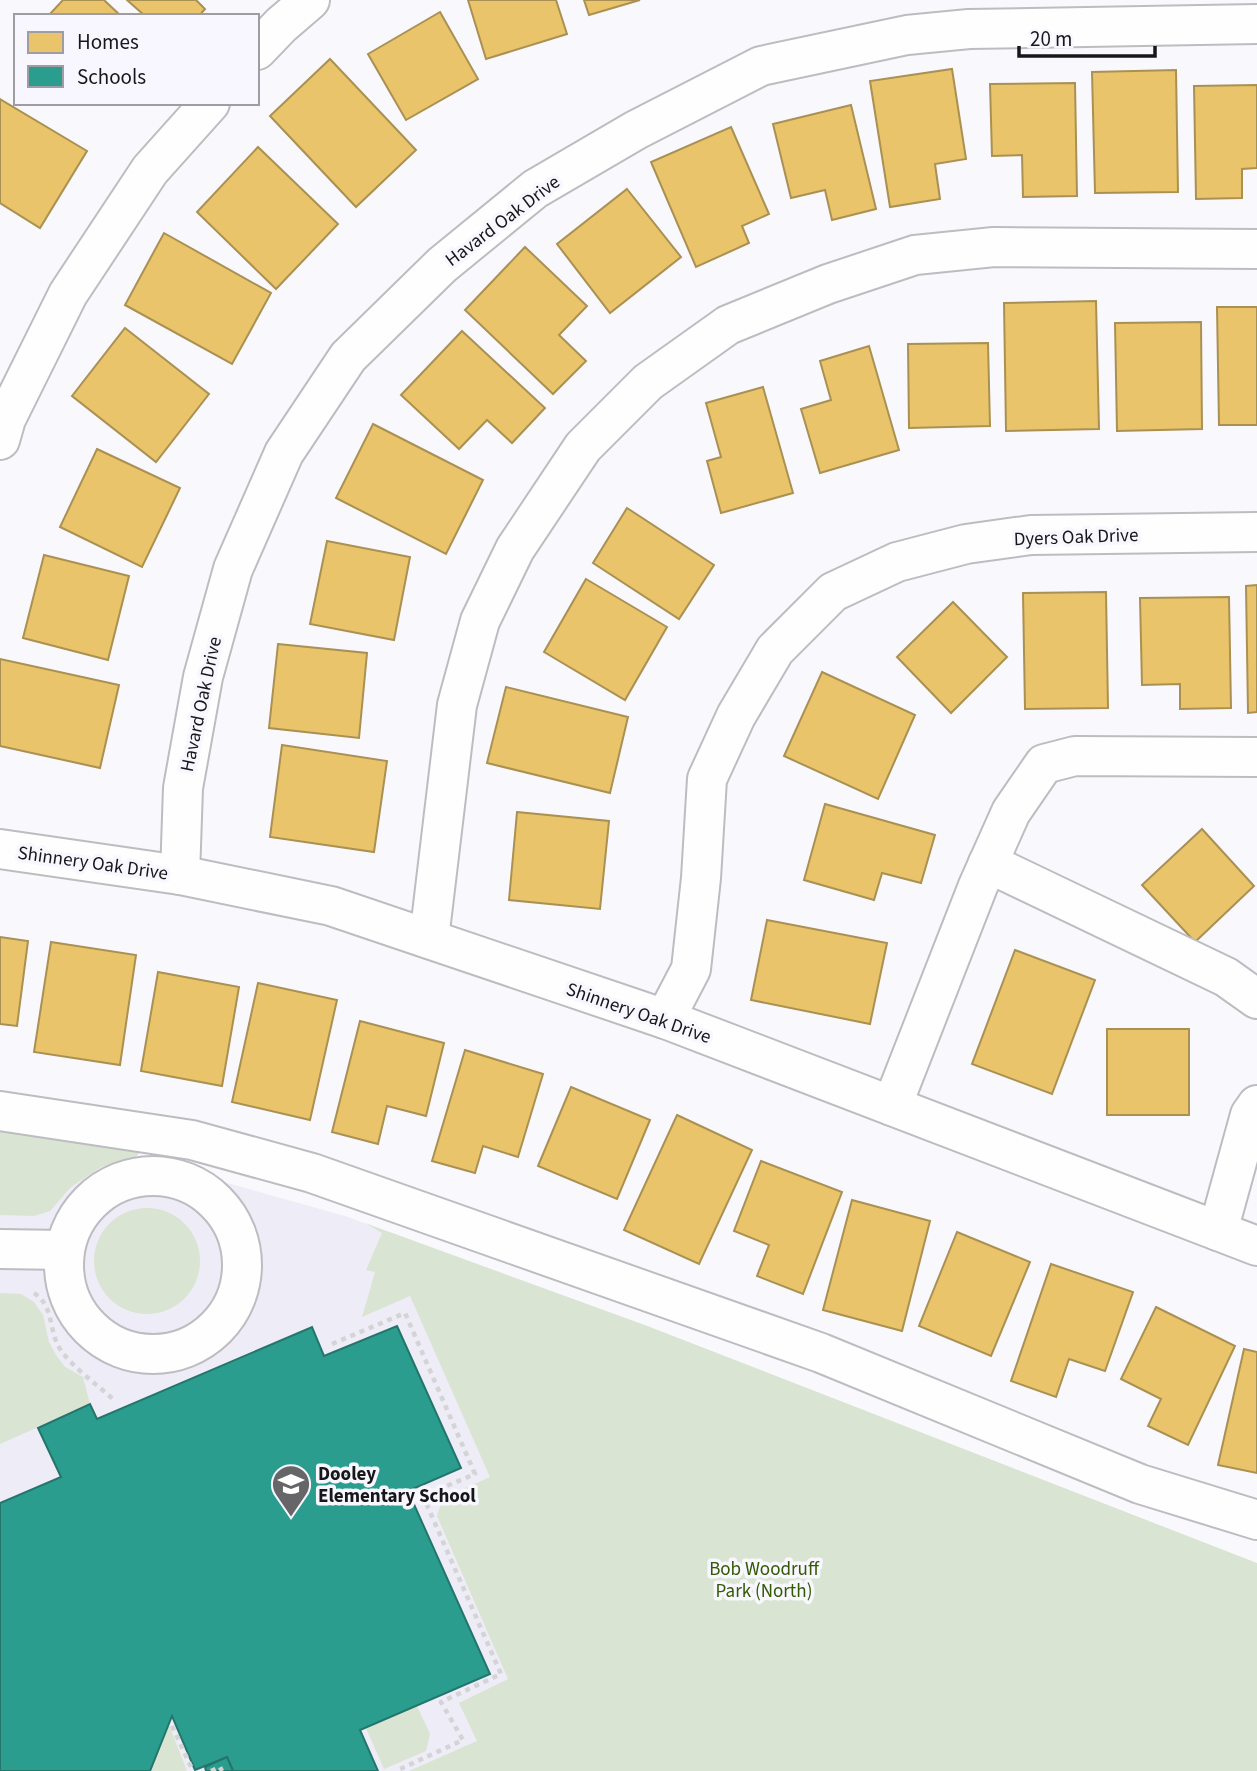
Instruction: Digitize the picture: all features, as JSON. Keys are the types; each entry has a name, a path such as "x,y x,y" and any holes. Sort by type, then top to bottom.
{"street":[{"path":"259,48 281,24 310,0"},
{"name":"Havard Oak Drive","path":"180,875 183,788 202,677 233,569 284,453 348,357 442,265 535,189 636,130 761,66 907,35 969,29 1257,24"},
{"path":"0,439 6,419 68,294 150,170 208,105"},
{"path":"429,939 457,705 480,621 515,549 583,447 648,382 728,326 828,284 915,255 994,247 1257,249"},
{"name":"Dyers Oak Drive","path":"665,1019 691,968 701,878 707,779 736,716 775,650 833,592 897,562 966,544 1031,534 1257,532"},
{"path":"892,1106 988,863 1012,812 1044,764 1075,756 1257,757"},
{"name":"Shinnery Oak Drive","path":"0,849 180,875 331,906 665,1019 1257,1246"},
{"path":"988,863 1226,977 1257,999"},
{"path":"1218,1231 1250,1115 1257,1105"},
{"path":"0,1111 192,1140 312,1173 821,1353 1140,1484 1257,1520"},
{"path":"158,1174 199,1186 230,1216 244,1258 237,1301 210,1336 181,1350 171,1354 128,1352 90,1331 67,1293 64,1250 81,1209 115,1182 158,1174"},
{"path":"0,1249 64,1250"}],"path":[{"path":"29,1290 41,1298 49,1311 56,1343 64,1355 114,1400"},
{"path":"332,1344 405,1313 475,1474 423,1496 501,1674 441,1702 463,1740 396,1771"},
{"path":"172,1726 193,1771"},
{"path":"211,1771 220,1767 222,1771"}],"shaded area":[{"name":"Dooley Elementary School","path":"0,1135 89,1144 345,1216 650,1327 482,1771 0,1771"}],"green space":[{"path":"0,1125 146,1146 136,1157 101,1167 71,1187 50,1211 34,1216 0,1215"},
{"path":"147,1208 167,1212 185,1223 196,1241 200,1261 196,1281 185,1299 167,1310 147,1314 127,1310 109,1299 98,1281 94,1261 98,1241 109,1223 127,1212"},
{"name":"Bob Woodruff Park (North)","path":"365,1223 650,1327 1257,1563 1257,1771 409,1771 477,1741 459,1703 508,1679 437,1516 443,1498 490,1477 410,1296 362,1317 375,1272 366,1270 382,1233"},
{"path":"0,1293 21,1294 34,1302 43,1315 49,1342 56,1355 65,1367 83,1377 90,1404 0,1444"},
{"path":"417,1706 430,1734 426,1751 384,1769 366,1728"},
{"path":"169,1725 187,1771 150,1771"}],"building: Homes":[{"path":"63,0 104,0 119,14 50,14"},
{"path":"127,0 196,0 205,9 201,14 143,14"},
{"path":"468,0 556,0 567,34 486,59"},
{"path":"584,0 640,0 589,15"},
{"path":"440,12 478,79 406,120 368,54"},
{"path":"330,59 416,150 356,207 270,116"},
{"path":"952,69 966,159 935,164 940,199 890,207 870,81"},
{"path":"1176,70 1178,192 1095,193 1092,72"},
{"path":"1075,83 1077,196 1023,197 1022,155 992,156 990,84"},
{"path":"1257,85 1257,168 1242,169 1242,198 1196,199 1194,86"},
{"path":"0,99 87,151 40,228 0,203"},
{"path":"851,105 876,209 832,220 825,190 791,198 773,124"},
{"path":"731,127 769,214 742,226 749,243 696,267 651,162"},
{"path":"258,147 338,224 276,289 197,212"},
{"path":"627,189 681,257 610,313 557,244"},
{"path":"164,233 271,293 232,364 125,305"},
{"path":"525,247 587,306 559,335 586,361 553,394 465,310"},
{"path":"1096,301 1099,429 1006,431 1004,303"},
{"path":"1217,307 1257,307 1257,425 1219,425"},
{"path":"1201,322 1202,429 1117,431 1115,323"},
{"path":"125,328 209,394 156,462 72,396"},
{"path":"462,331 545,408 512,443 487,420 459,449 401,395"},
{"path":"988,343 990,426 909,428 908,344"},
{"path":"869,346 899,450 820,473 801,409 831,400 820,361"},
{"path":"763,387 793,493 721,513 707,461 721,457 706,403"},
{"path":"373,424 483,480 446,554 336,498"},
{"path":"97,449 180,488 142,567 60,527"},
{"path":"627,508 714,565 679,619 593,563"},
{"path":"327,541 410,557 394,640 310,624"},
{"path":"44,555 129,576 108,660 23,638"},
{"path":"586,579 667,627 625,700 544,652"},
{"path":"1257,585 1257,712 1248,713 1246,586"},
{"path":"1106,592 1108,708 1025,709 1023,593"},
{"path":"1229,597 1231,708 1180,709 1180,684 1142,685 1140,598"},
{"path":"953,602 1007,657 951,713 897,657"},
{"path":"278,644 367,653 359,738 269,728"},
{"path":"0,659 119,685 100,768 0,746"},
{"path":"822,672 915,715 878,799 784,756"},
{"path":"506,687 628,717 610,793 487,763"},
{"path":"282,745 387,761 374,852 270,837"},
{"path":"825,804 935,835 921,883 882,873 874,900 804,880"},
{"path":"517,812 609,821 600,909 509,900"},
{"path":"1202,829 1254,886 1195,942 1142,885"},
{"path":"767,920 887,943 870,1024 751,1000"},
{"path":"0,937 28,941 17,1026 0,1024"},
{"path":"51,942 136,955 120,1065 34,1052"},
{"path":"1015,950 1095,980 1052,1094 972,1064"},
{"path":"158,972 239,987 222,1086 141,1071"},
{"path":"258,983 337,1000 310,1120 232,1102"},
{"path":"360,1021 444,1043 426,1116 387,1106 378,1144 332,1132"},
{"path":"1107,1029 1189,1029 1189,1115 1107,1115"},
{"path":"465,1050 543,1074 518,1157 483,1146 475,1173 432,1161"},
{"path":"571,1087 650,1120 617,1199 538,1166"},
{"path":"677,1115 752,1150 699,1264 624,1230"},
{"path":"761,1161 842,1192 803,1294 757,1276 769,1245 734,1231"},
{"path":"852,1200 930,1221 902,1331 823,1310"},
{"path":"957,1232 1030,1262 991,1356 919,1326"},
{"path":"1051,1264 1133,1292 1105,1371 1069,1359 1056,1397 1011,1381"},
{"path":"1156,1307 1235,1346 1188,1445 1148,1426 1161,1399 1121,1379"},
{"path":"1244,1349 1257,1352 1257,1473 1218,1465"}],"building: Schools":[{"path":"397,1326 461,1468 408,1491 490,1674 360,1730 378,1771 233,1771 227,1757 195,1770 172,1716 150,1771 0,1771 0,1503 61,1477 38,1428 90,1404 97,1419 312,1327 324,1356"},
{"path":"227,1757 233,1771 206,1771 205,1767"}],"place":[{"name":"Dooley Elementary School","path":"291,1518"}]}
